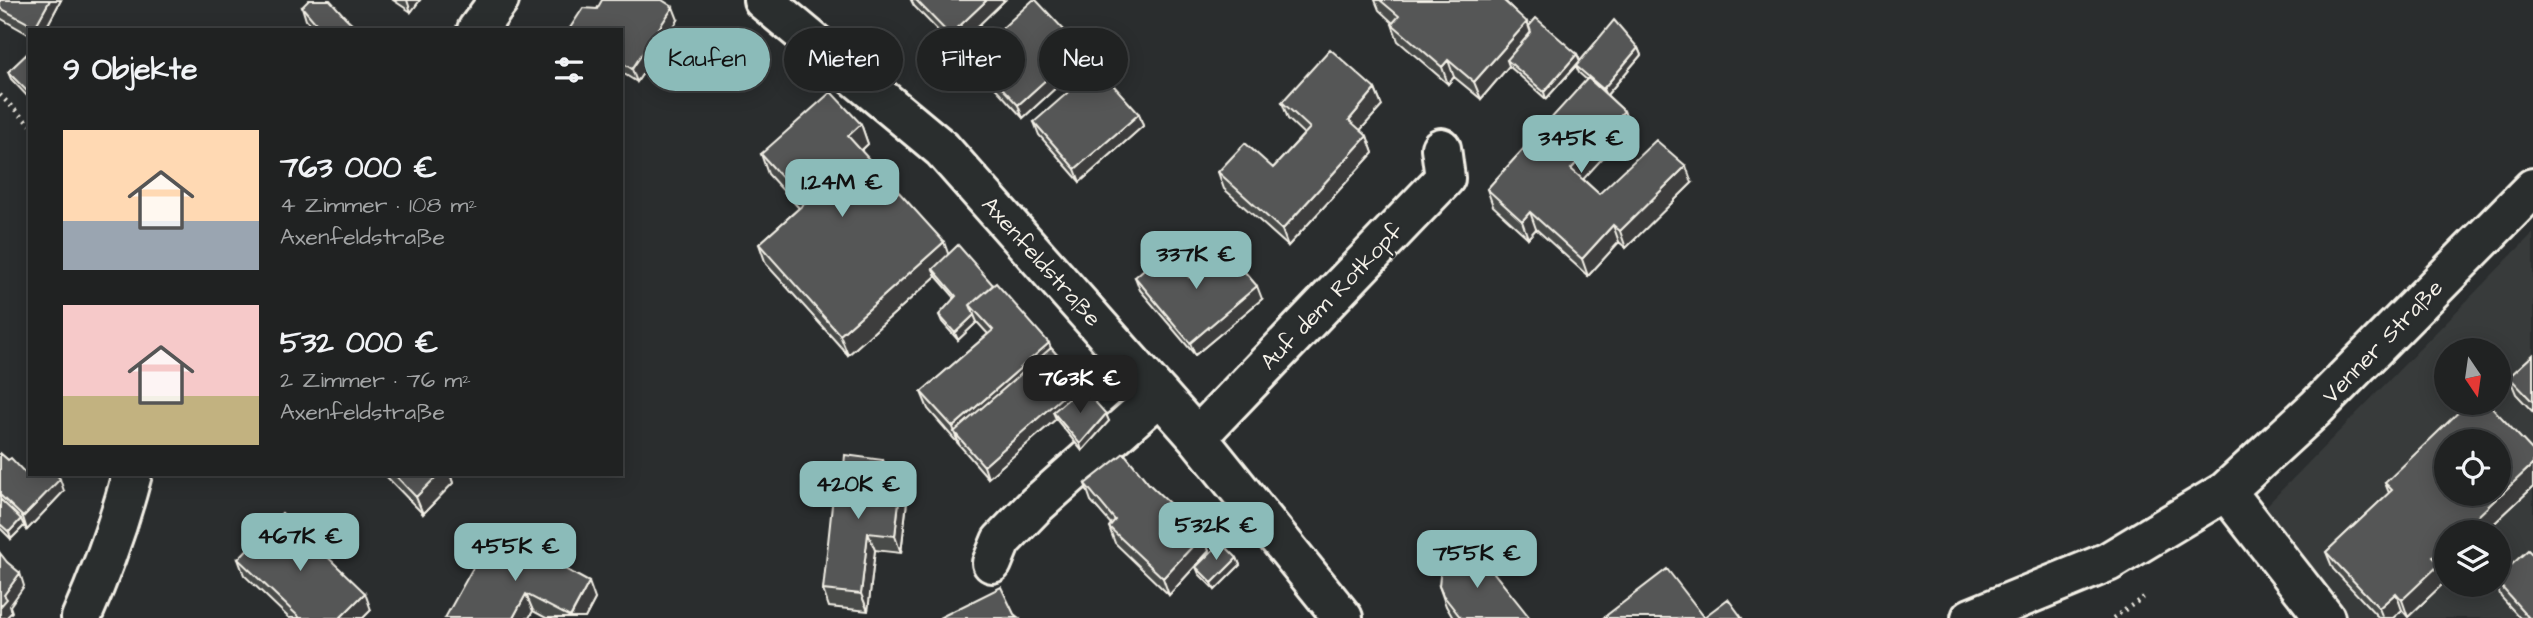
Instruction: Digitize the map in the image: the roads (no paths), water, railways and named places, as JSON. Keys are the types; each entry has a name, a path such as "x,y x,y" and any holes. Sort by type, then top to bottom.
{"street":[{"path":"478,28 499,0"},
{"name":"Axenfeldstraße","path":"763,0 942,149 1197,436 1343,618"},
{"name":"Auf dem Rotkopf","path":"1197,436 1445,178 1441,148"},
{"name":"Venner Straße","path":"1971,618 2108,562 2226,491 2316,408 2533,188"},
{"path":"992,563 1001,541 1036,505 1160,394"},
{"path":"81,618 121,516 131,476"},
{"path":"2226,491 2325,618"}]}
